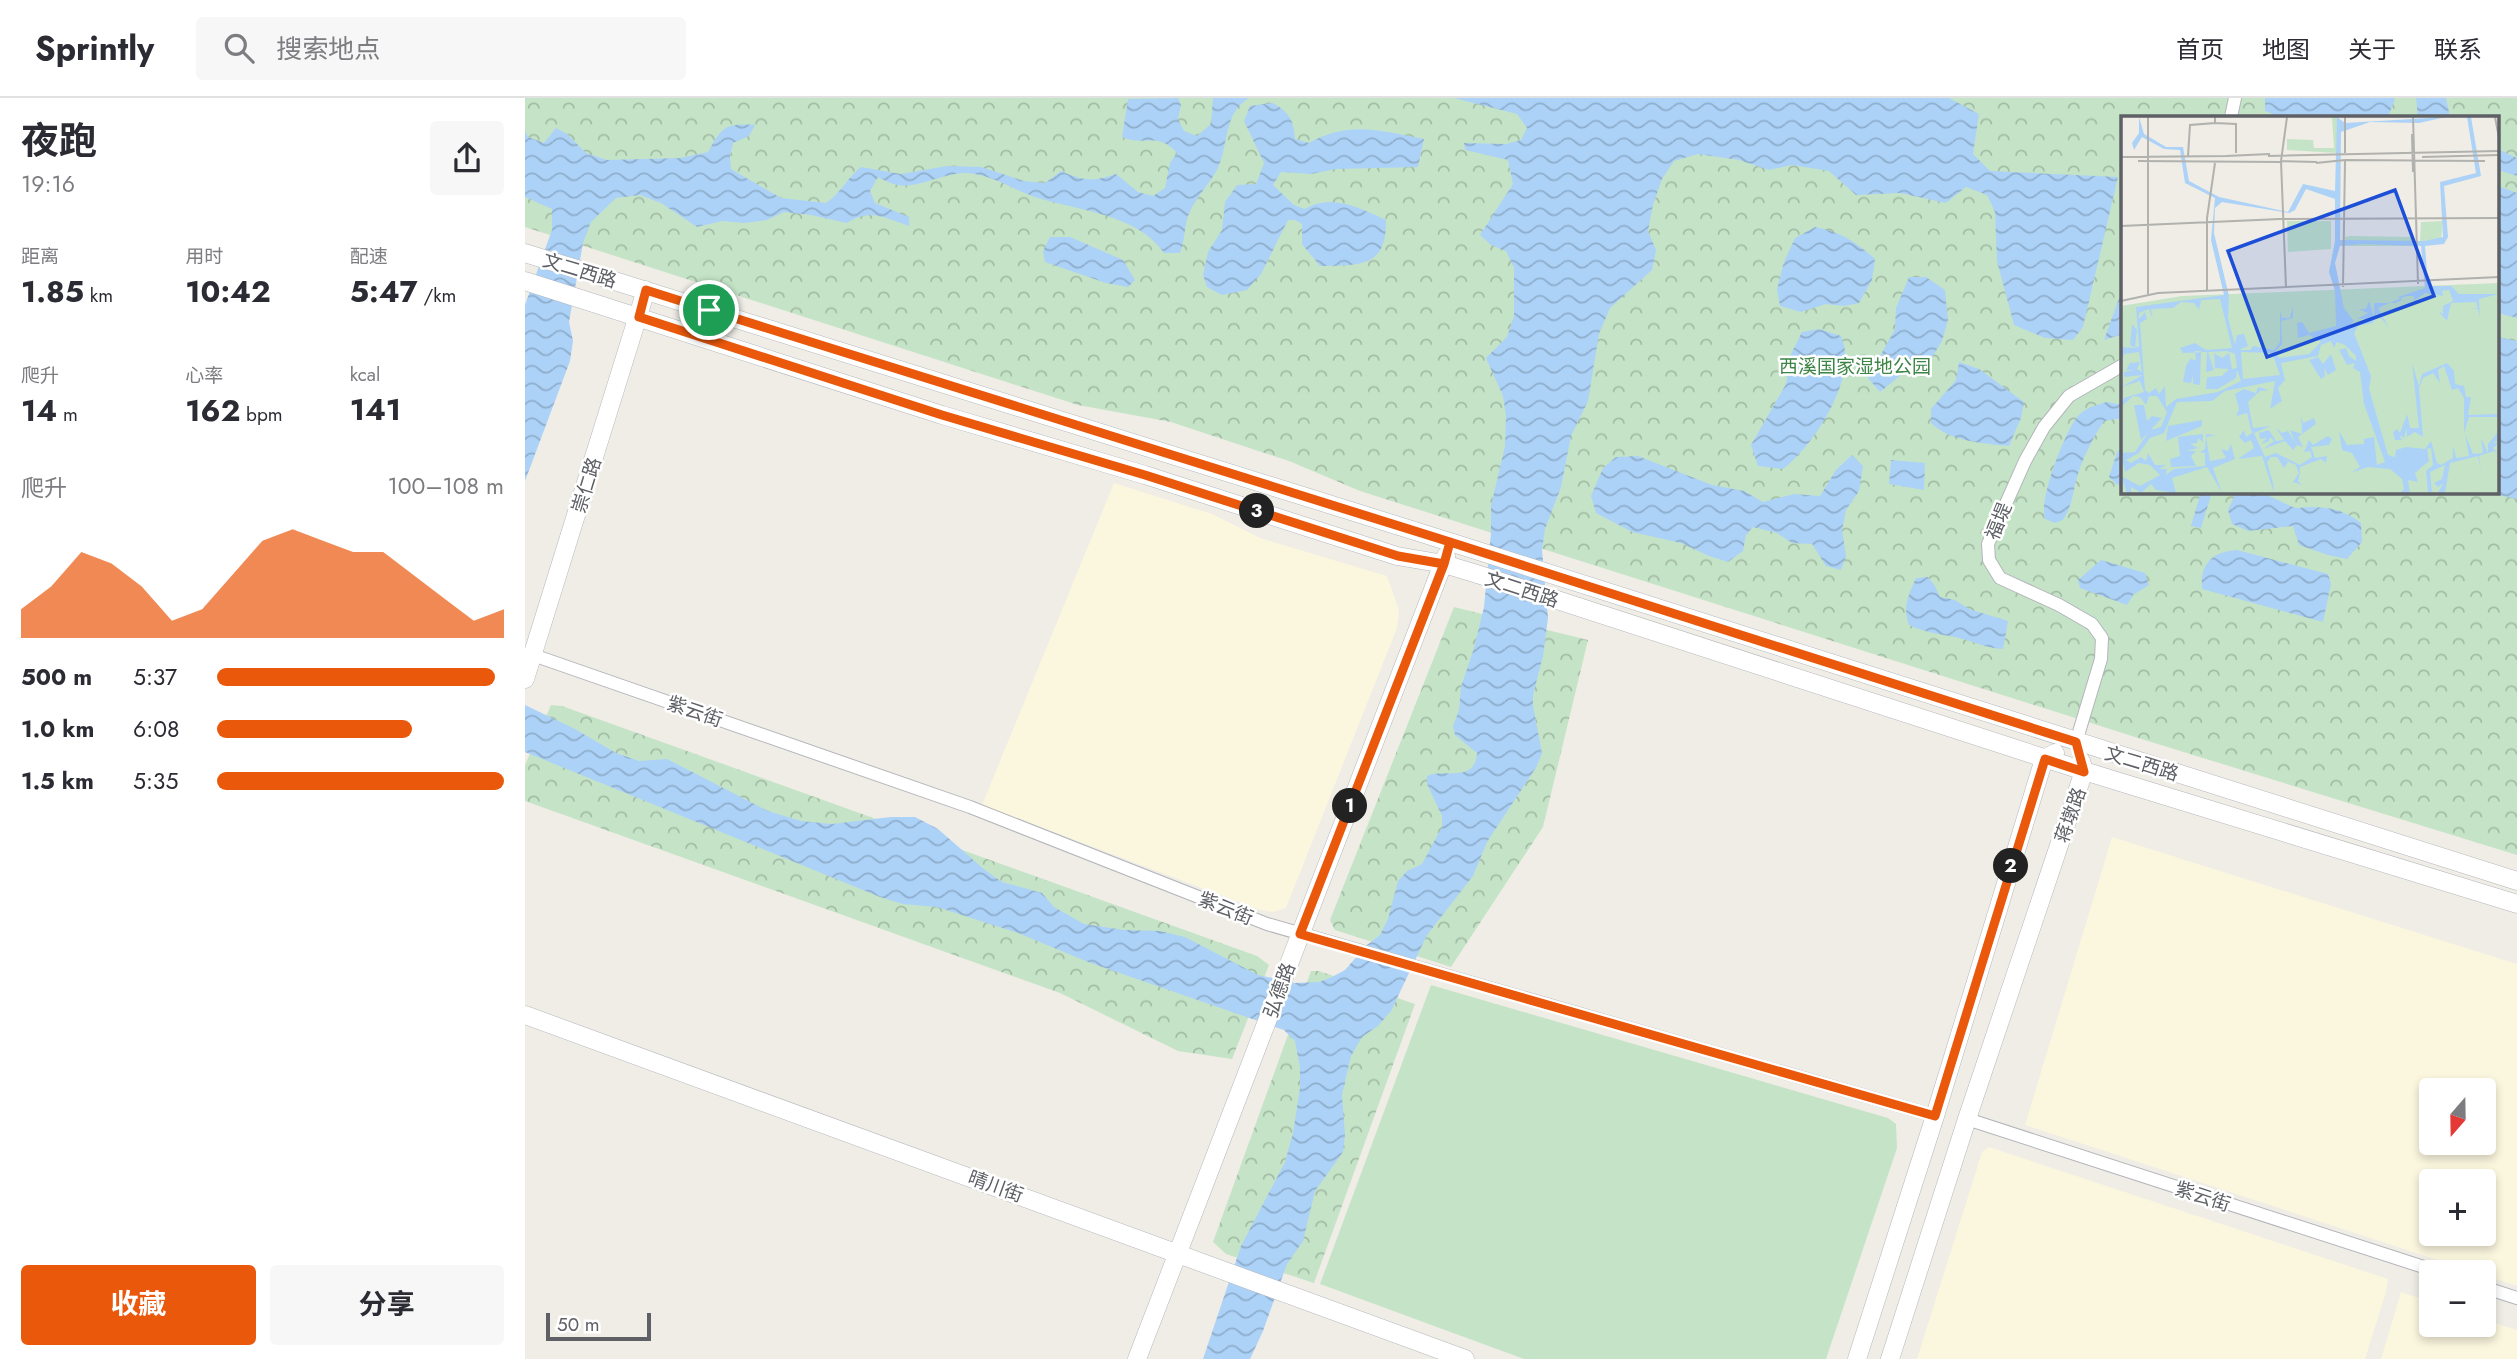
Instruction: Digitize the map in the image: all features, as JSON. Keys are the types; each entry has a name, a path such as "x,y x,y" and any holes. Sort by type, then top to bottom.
{"main road":[{"name":"文二西路","path":"530,255 1450,542 2517,881"},
{"name":"文二西路","path":"526,282 942,415 1145,475 1398,556 1444,564 1477,574 2084,772 2517,904"},
{"name":"崇仁路","path":"525,679 646,290"},
{"name":"弘德路","path":"1137,1359 1444,564 1450,542"},
{"path":"2045,759 2076,742"},
{"name":"蒋墩路","path":"1890,1359 1967,1119 2084,772 2076,742"},
{"name":"蒋墩路","path":"1857,1359 2045,759"},
{"name":"晴川街","path":"525,1016 1465,1359"}],"street":[{"path":"2231,116 2235,98"},
{"name":"福堤","path":"2076,742 2101,659 2102,638 2092,624 2059,605 2000,578 1989,560 1987,544 2025,461 2044,427 2069,396 2121,366"},
{"name":"紫云街","path":"533,655 970,807 1267,924 1935,1116"},
{"name":"紫云街","path":"1967,1119 2419,1266"},
{"path":"2496,1291 2517,1298"}],"shaded area":[{"path":"1114,483 1212,514 1260,538 1387,576 1399,610 1397,628 1286,908 1273,912 1260,910 982,805"},
{"path":"2112,837 2517,964 2517,1286 2496,1279 2496,1260 2437,1260 2025,1125"},
{"path":"1989,1147 2388,1279 2365,1359 1917,1359 1982,1152"},
{"path":"2401,1292 2419,1298 2419,1337 2496,1337 2496,1323 2517,1330 2517,1359 2381,1359"}],"green space":[{"name":"西溪国家湿地公园","path":"525,98 2517,98 2517,855 1360,491 1289,461 1171,422 1078,405 525,227"},
{"path":"1454,607 1588,640 1543,827 1451,967 1335,930 1330,920"},
{"path":"551,705 562,706 1257,956 1269,965 1232,1059 1178,1051 1060,993 525,801 525,765"},
{"path":"1311,971 1319,971 1415,1004 1314,1283 1226,1254 1213,1242"},
{"path":"1431,985 1888,1118 1896,1124 1897,1148 1826,1359 1524,1359 1320,1284"}],"water":[{"path":"1178,98 1181,105 1178,119 1184,131 1197,136 1211,124 1213,98 1249,98 1235,112 1217,170 1191,210 1180,253 1164,253 1153,240 1123,222 1038,198 985,176 967,173 906,186 878,177 870,191 875,203 909,217 909,226 870,215 847,223 784,212 767,220 744,223 722,221 697,227 661,203 640,195 616,198 591,222 583,243 569,322 573,341 570,361 525,481 525,305 552,230 552,209 525,197 525,131 528,137 544,143 556,128 567,134 586,153 607,160 680,158 708,152 725,128 755,125 749,136 733,143 731,169 781,198 826,203 861,167 901,174 947,166 981,167 1024,181 1045,183 1061,171 1088,179 1116,174 1138,192 1153,196 1165,188 1170,163 1177,153 1170,146 1157,141 1137,141 1122,137 1128,99"},
{"path":"1454,98 1949,98 1979,114 1973,154 1990,171 2118,177 2083,327 2073,340 2045,338 2014,325 1997,261 1995,212 1987,195 1966,187 1946,203 1900,193 1856,195 1829,171 1792,165 1769,170 1739,160 1698,154 1674,161 1662,179 1653,205 1648,231 1656,250 1652,270 1610,308 1599,334 1588,401 1571,436 1561,487 1545,529 1542,550 1548,618 1543,656 1533,695 1542,753 1537,766 1487,842 1473,876 1427,935 1391,1011 1378,1026 1362,1037 1351,1056 1342,1095 1345,1135 1343,1152 1315,1191 1303,1241 1287,1264 1250,1359 1203,1359 1241,1246 1285,1162 1293,1133 1300,1088 1300,1067 1295,1041 1284,1030 1088,962 1018,933 937,907 903,904 880,897 525,752 525,705 616,753 639,761 667,759 768,811 801,821 832,824 915,817 938,829 1002,882 1042,893 1054,907 1084,924 1124,930 1160,931 1185,937 1258,975 1295,983 1319,982 1345,970 1367,945 1380,935 1388,919 1398,881 1407,871 1422,864 1442,827 1442,816 1427,784 1427,776 1465,772 1475,763 1477,753 1455,735 1453,726 1484,607 1491,506 1505,446 1506,416 1503,396 1486,358 1507,337 1514,316 1514,268 1506,251 1491,245 1480,235 1513,184 1508,160 1465,150 1464,143 1506,144 1521,140 1527,128 1517,114"},
{"path":"2265,98 2395,99 2388,116 2278,116 2265,111"},
{"path":"2416,98 2446,98 2450,116 2418,116"},
{"path":"1272,103 1283,109 1289,117 1295,139 1309,143 1338,132 1366,129 1424,139 1418,167 1336,169 1311,174 1281,172 1273,185 1294,205 1305,209 1315,204 1336,202 1386,220 1381,248 1376,256 1358,264 1320,266 1302,244 1302,224 1288,220 1261,274 1247,290 1222,295 1207,287 1203,275 1208,252 1222,230 1225,202 1237,185 1256,184 1264,163 1244,121 1250,106"},
{"path":"2499,149 2517,158 2517,176 2499,170"},
{"path":"2499,186 2517,193 2517,318 2499,313"},
{"path":"1815,227 1848,238 1875,259 1872,280 1859,303 1844,306 1826,304 1801,312 1780,306 1777,289 1784,262 1795,238"},
{"path":"1050,237 1070,237 1123,260 1135,280 1128,287 1106,283 1045,262 1043,251"},
{"path":"1909,277 1926,277 1945,290 1948,320 1942,341 1931,359 1912,366 1880,392 1868,378 1895,329 1896,308"},
{"path":"2121,293 2121,335 2104,340"},
{"path":"1819,329 1841,336 1845,347 1845,366 1835,399 1805,447 1783,469 1758,466 1751,445 1786,384 1791,354 1802,332"},
{"path":"2499,337 2517,341 2517,499 2494,494 2499,494"},
{"path":"1959,362 1979,369 2024,402 2021,418 2009,446 1957,438 1931,423 1931,409 1956,380"},
{"path":"2107,402 2121,405 2121,418 2104,421 2082,462 2066,515 2063,520 2055,523 2045,519 2045,497 2049,482 2073,424 2078,416"},
{"path":"2121,448 2121,485 2109,477 2117,452"},
{"path":"1852,455 1863,466 1859,491 1846,510 1842,530 1846,556 1841,570 1826,566 1812,544 1792,543 1777,533 1753,527 1746,535 1743,551 1728,562 1681,543 1632,532 1596,513 1591,496 1603,468 1616,457 1638,456 1712,485 1744,491 1763,502 1794,494 1820,496 1836,470"},
{"path":"1891,460 1925,463 1924,490 1889,484"},
{"path":"2200,494 2211,494 2201,528 2191,526"},
{"path":"2262,494 2295,508 2324,508 2343,512 2361,523 2362,542 2347,559 2299,545 2293,526 2248,531 2232,524 2228,510 2235,495"},
{"path":"2237,550 2328,574 2331,584 2323,622 2202,589 2203,573 2209,561 2220,553"},
{"path":"2101,560 2145,573 2149,585 2133,595 2127,605 2080,588 2078,580"},
{"path":"1928,577 1940,597 1955,600 1969,609 2008,621 2003,649 1927,632 1909,625 1906,606 1911,590 1916,578"}],"route":[{"path":"709,310 646,290 639,317 942,415 1145,475 1398,556 1444,564 1450,542 2076,742 2084,772 2045,759 1935,1116 1300,934 1444,564 1450,542 709,310"}]}
